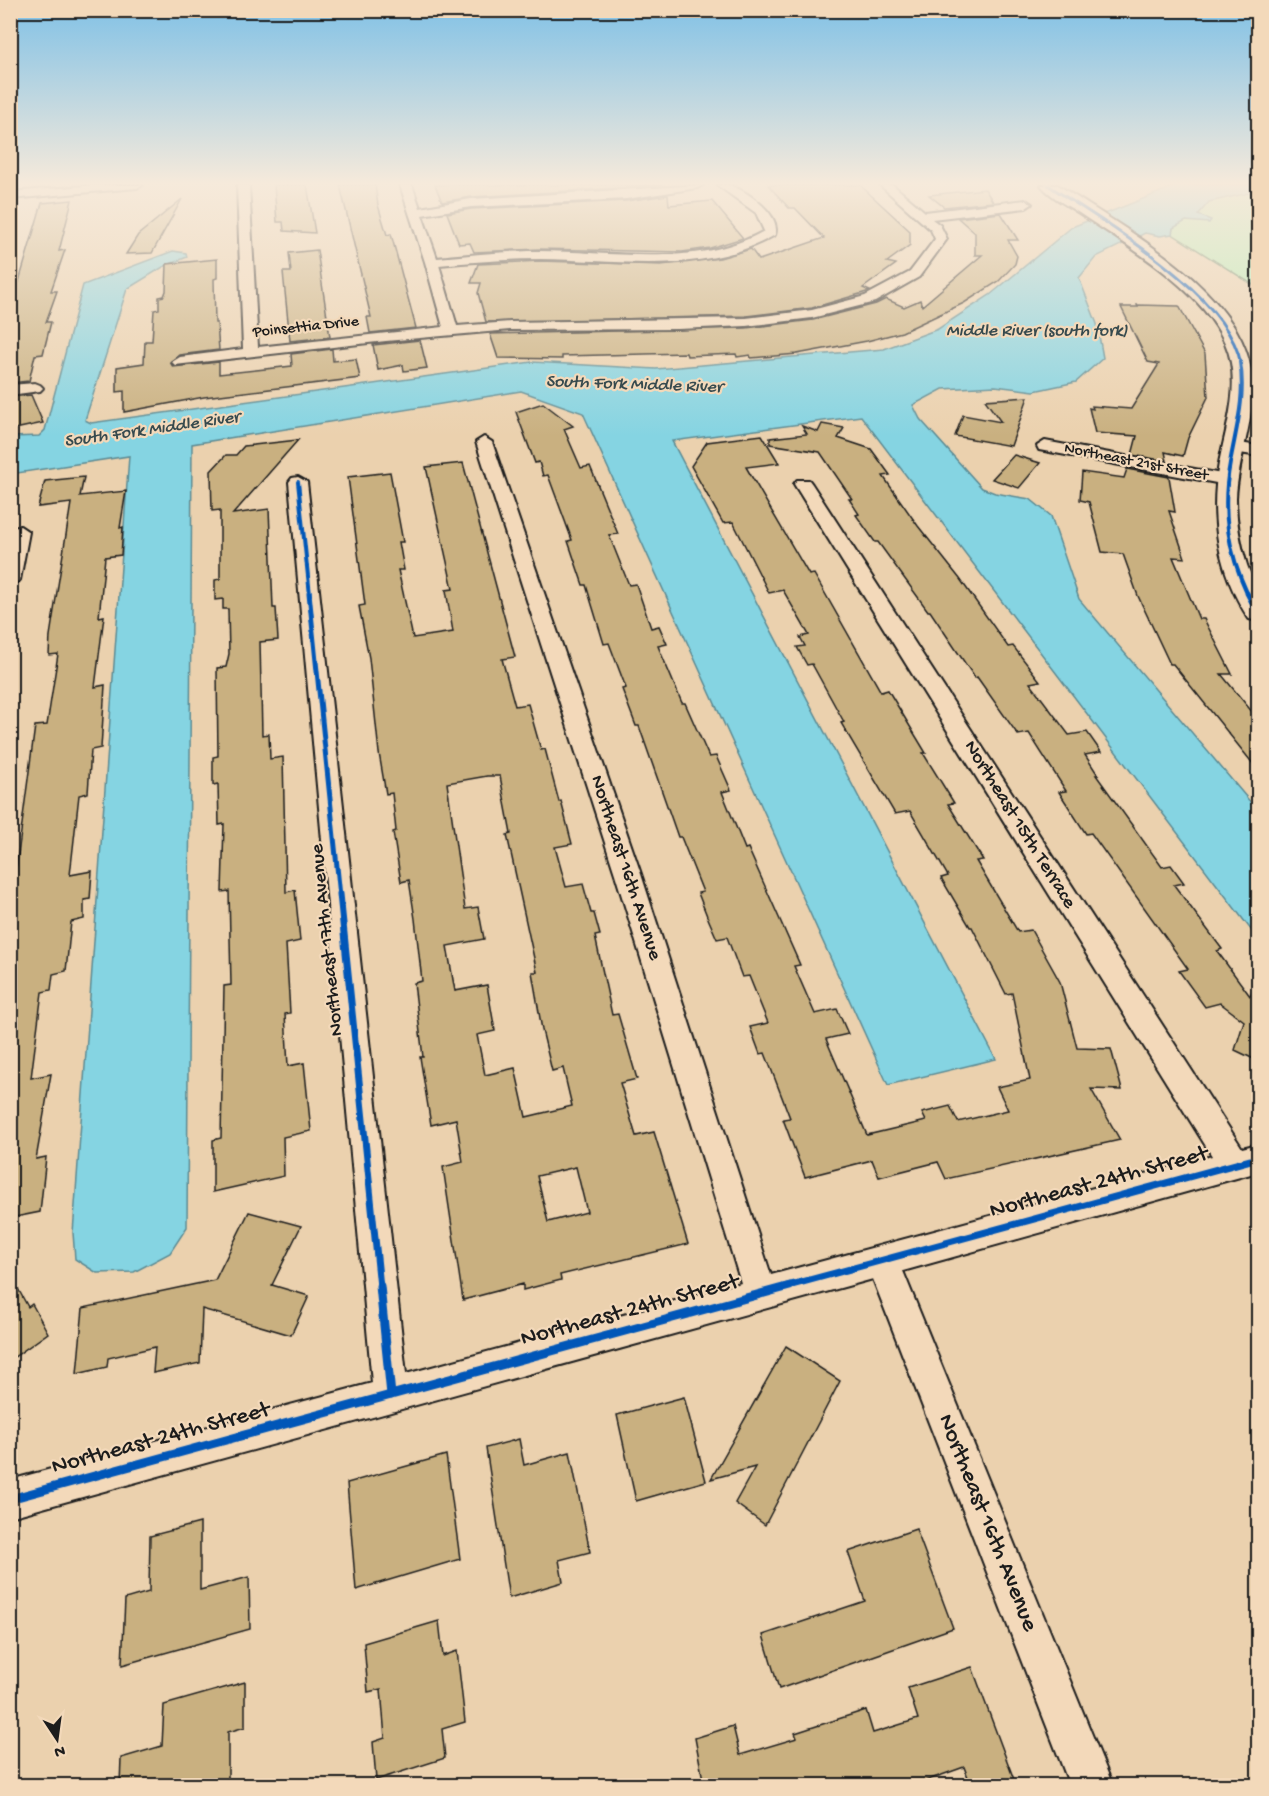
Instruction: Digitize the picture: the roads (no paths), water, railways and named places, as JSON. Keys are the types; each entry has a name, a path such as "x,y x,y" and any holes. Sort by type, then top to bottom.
{"street":[{"path":"247,269 251,352"},
{"path":"434,269 451,331"},
{"name":"Poinsettia Drive","path":"180,362 251,352 451,331 542,324 646,326 730,324 790,317 842,306 878,294 923,269"},
{"path":"1167,269 1196,294 1233,341 1244,385 1242,412 1227,480 1225,520 1232,558 1250,585 1258,614"},
{"path":"10,390 35,388"},
{"name":"Northeast 16th Avenue","path":"484,442 628,874 761,1294"},
{"name":"Northeast 21st Street","path":"1045,446 1227,480"},
{"path":"1234,447 1258,451"},
{"name":"Northeast 17th Avenue","path":"298,482 391,1395"},
{"name":"Northeast 15th Terrace","path":"802,484 1247,1162"},
{"path":"10,580 20,532"},
{"name":"Northeast 24th Street","path":"10,1499 1247,1162"},
{"name":"Northeast 16th Avenue","path":"882,1260 1092,1785"}],"water":[{"name":"Middle River (south fork)","path":"126,269 160,269 127,289 85,420 91,423 532,362 656,369 884,349 938,329 990,295 1022,269 1086,269 1079,278 1097,324 1103,358 1076,382 1034,391 995,386 943,389 913,405 920,419 982,488 995,493 1030,499 1051,516 1079,599 1258,811 1258,939 861,416 672,441 996,1059 888,1085 583,413 521,391 192,444 187,1227 170,1253 134,1272 97,1273 75,1259 73,1233 129,456 11,474 11,437 39,436 45,430 83,285"}],"water label":[{"name":"South Fork Middle River","path":"634,385"},
{"name":"South Fork Middle River","path":"152,430"}]}
